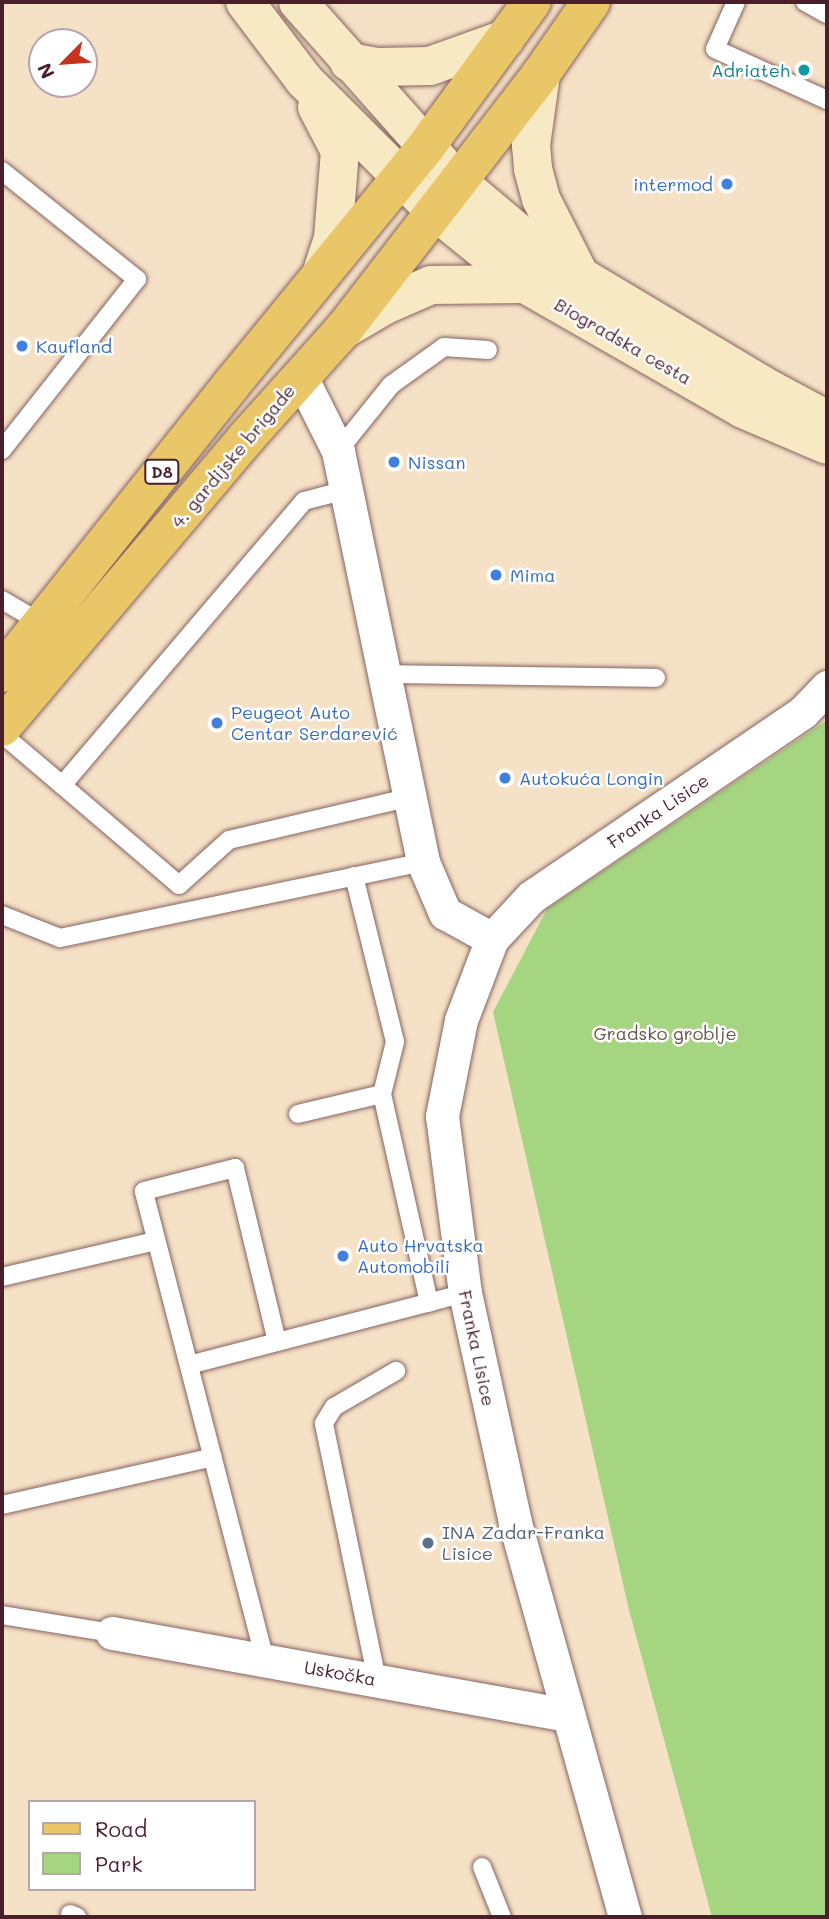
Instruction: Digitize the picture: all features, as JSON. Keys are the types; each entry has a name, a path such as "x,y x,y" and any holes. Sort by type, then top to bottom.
{"main road":[{"path":"245,2 304,80 402,177 447,196"},
{"path":"298,2 425,148 447,196"},
{"name":"D8","path":"2,673 425,148 533,2"},
{"name":"D8","path":"447,196 541,74 591,2"},
{"path":"349,62 376,67 429,66 505,39"},
{"path":"541,74 532,134 533,169 541,199 581,277"},
{"path":"304,80 340,150 333,238 323,272"},
{"name":"Biogradska cesta","path":"447,196 762,385 827,419"},
{"name":"Biogradska cesta","path":"447,196 524,284 743,409 827,445"},
{"name":"4. gardijske brigade","path":"2,727 344,329 447,196"},
{"path":"344,329 385,305 431,285 524,284"}],"street":[{"path":"301,377 338,451 424,862 445,913 492,939"},
{"name":"Franka Lisice","path":"625,1917 523,1561 464,1293 442,1116 461,1020 492,939 531,897 803,712 827,687"},
{"name":"Uskočka","path":"112,1633 568,1715"}],"lane":[{"path":"736,2 715,49 827,100"},
{"path":"806,2 827,14"},
{"path":"2,171 137,279 2,450"},
{"path":"338,451 391,385 444,347 488,350"},
{"path":"62,785 304,500 346,490"},
{"path":"2,600 43,624"},
{"path":"385,674 656,678"},
{"path":"2,734 179,886 229,840 411,797"},
{"path":"2,915 60,938 424,862"},
{"path":"354,876 395,1042 382,1094 429,1303"},
{"path":"298,1114 382,1094"},
{"path":"265,1660 144,1191 234,1168 277,1342"},
{"path":"2,1276 156,1241"},
{"path":"189,1365 464,1293"},
{"path":"377,1680 336,1492 324,1423 334,1407 396,1371"},
{"path":"2,1505 213,1457"},
{"path":"2,1615 112,1633"},
{"path":"482,1867 502,1917"}],"green space":[{"name":"Gradsko groblje","path":"827,720 827,1917 712,1917 629,1610 493,1012 547,909"}],"place":[{"name":"Adriateh","path":"804,70"},
{"name":"intermod","path":"727,184"},
{"name":"Kaufland","path":"22,346"},
{"name":"Nissan","path":"394,462"},
{"name":"Mima","path":"496,575"},
{"name":"Peugeot Auto Centar Serdarević","path":"217,723"},
{"name":"Autokuća Longin","path":"505,778"},
{"name":"Auto Hrvatska Automobili","path":"343,1256"},
{"name":"INA Zadar-Franka Lisice","path":"428,1543"}]}
